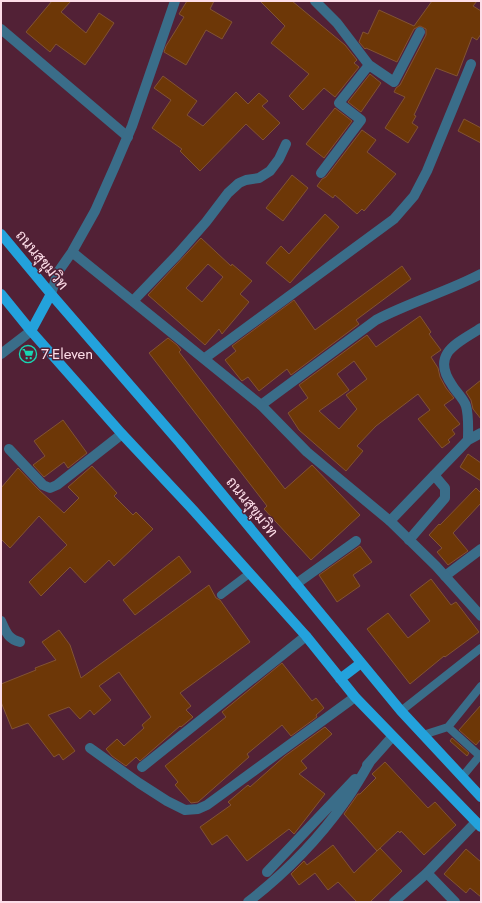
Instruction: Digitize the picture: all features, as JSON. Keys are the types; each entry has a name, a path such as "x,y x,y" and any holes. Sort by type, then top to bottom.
{"main road":[{"name":"ถนนสุขุมวิท","path":"1,234 180,443 401,711 481,797"},
{"path":"1,294 122,434 306,636 355,697 392,737 478,824"},
{"path":"31,330 51,294"},
{"path":"340,679 361,663"}],"street":[{"path":"51,294 58,272 72,252 95,211 128,137 175,1"},
{"path":"315,1 337,23 369,65 394,82 420,32"},
{"path":"1,29 128,137"},
{"path":"205,358 394,219 414,196 427,171 471,64"},
{"path":"321,172 361,120 339,103 369,65"},
{"path":"133,301 206,222 228,193 239,183 259,178 270,171 279,159 286,144"},
{"path":"72,252 205,358 226,378 261,405 307,452 390,521 445,576 481,616"},
{"path":"261,405 376,320 481,274"},
{"path":"468,440 466,404 451,384 444,367 449,349 481,328"},
{"path":"1,354 31,330"},
{"path":"390,521 468,440 481,433"},
{"path":"9,449 43,485 50,488 57,485 122,434"},
{"path":"409,540 445,498 445,488 434,475"},
{"path":"296,584 356,540"},
{"path":"445,576 481,550"},
{"path":"1,621 10,637 20,642"},
{"path":"142,767 306,636"},
{"path":"90,748 167,801 185,810 198,809 207,805 355,697"},
{"path":"267,872 392,737"},
{"path":"248,902 266,888 304,852 344,803 370,762"},
{"path":"394,902 427,873 478,824"},
{"path":"427,873 455,902"}],"lane":[{"path":"221,594 250,573"},
{"path":"401,711 481,648"},
{"path":"423,735 448,726 481,686"},
{"path":"448,726 480,755 462,777"}],"building":[{"path":"52,1 71,1 61,12 86,33 99,13 114,23 85,65 56,44 50,52 26,32"},
{"path":"187,1 214,1 210,9 232,22 222,39 206,30 186,65 164,52 166,46 184,17 179,14"},
{"path":"260,1 292,1 345,45 357,60 354,63 359,67 335,97 324,88 303,110 289,96 309,74 271,43 285,26"},
{"path":"432,1 477,1 473,6 481,11 481,34 477,40 472,37 457,76 436,68 414,115 416,116 412,123 418,127 408,143 385,128 405,97 394,92 400,85 426,35 426,29 420,26 414,29 397,62 366,48 365,49 359,42 363,32 368,34 379,10 414,26"},
{"path":"370,74 381,83 361,112 348,102"},
{"path":"163,76 197,101 187,115 203,126 236,92 248,104 259,93 268,101 262,106 280,123 263,140 246,124 200,171 180,151 182,149 152,128 171,100 154,88"},
{"path":"335,108 352,121 324,158 306,144"},
{"path":"464,119 481,128 481,143 458,131"},
{"path":"362,130 376,140 367,152 396,174 364,211 362,209 357,214 335,195 333,198 317,186 322,179 326,177"},
{"path":"292,175 308,188 283,221 266,208"},
{"path":"325,214 339,227 290,283 266,263 281,246 289,254"},
{"path":"201,238 231,266 232,264 252,281 240,294 249,302 222,334 219,329 205,345 148,295","holes":["208,264 223,277 202,302 186,288"]},
{"path":"402,266 411,279 356,320 359,324 291,375 287,369 259,391 248,377 242,381 225,360 236,351 232,346 294,300 315,330"},
{"path":"420,316 431,332 429,334 441,350 431,357 438,368 440,377 446,388 454,398 444,405 460,424 452,430 455,434 448,440 450,442 442,448 418,419 430,410 418,394 376,426 357,446 363,451 346,471 299,430 288,413 308,398 299,385 367,335 376,347","holes":["354,361 367,379 346,395 357,409 339,429 319,411 349,390 337,374"]},
{"path":"168,338 181,350 179,352 285,489 312,465 360,515 311,560 264,509 267,506 149,353"},
{"path":"481,380 481,419 473,409 471,400 466,392"},
{"path":"63,420 87,453 68,468 64,462 44,477 33,465 45,456 34,441"},
{"path":"468,454 481,463 481,481 460,467"},
{"path":"92,466 117,493 114,496 133,515 136,512 153,529 114,566 109,560 85,583 70,567 41,596 29,582 67,545 39,516 10,548 1,539 1,488 18,468 64,513 79,498 68,487"},
{"path":"476,488 481,493 481,503 453,533 468,551 448,565 437,552 442,548 429,535"},
{"path":"360,546 372,562 353,575 360,586 337,602 319,575"},
{"path":"179,556 191,572 135,615 123,600"},
{"path":"431,579 451,605 456,602 479,632 445,657 444,656 410,684 367,629 388,613 408,638 430,621 410,595"},
{"path":"209,585 216,598 220,600 250,642 180,693 191,706 186,710 193,717 181,727 180,726 140,761 136,757 126,766 112,756 106,749 117,739 124,746 144,728 142,725 151,717 119,672 99,686 111,700 94,715 90,710 80,719 69,707 48,715 75,751 63,760 59,754 54,757 28,723 12,729 1,702 1,684 56,660 42,642 59,630 70,645 81,678"},
{"path":"282,663 312,701 316,698 324,708 316,715 317,717 291,736 282,725 247,754 249,757 198,802 191,803 175,785 178,782 165,766 226,717 222,712"},
{"path":"481,705 481,739 476,745 459,730"},
{"path":"325,727 332,734 301,761 307,768 299,774 325,794 294,834 289,829 247,861 227,835 212,845 200,827 231,805 228,802 248,785 250,787 285,756"},
{"path":"452,738 469,753 467,756 450,741"},
{"path":"385,762 428,808 435,802 456,825 424,855 401,831 400,833 398,831 377,851 344,814 358,794 360,794 376,778 372,774"},
{"path":"333,845 354,873 380,848 402,871 370,902 357,902 338,882 328,890 315,873 299,885 291,874 304,861 307,865"},
{"path":"466,849 481,862 481,897 470,888 466,893 444,874"}],"place":[{"name":"7-Eleven","path":"28,354"}]}
